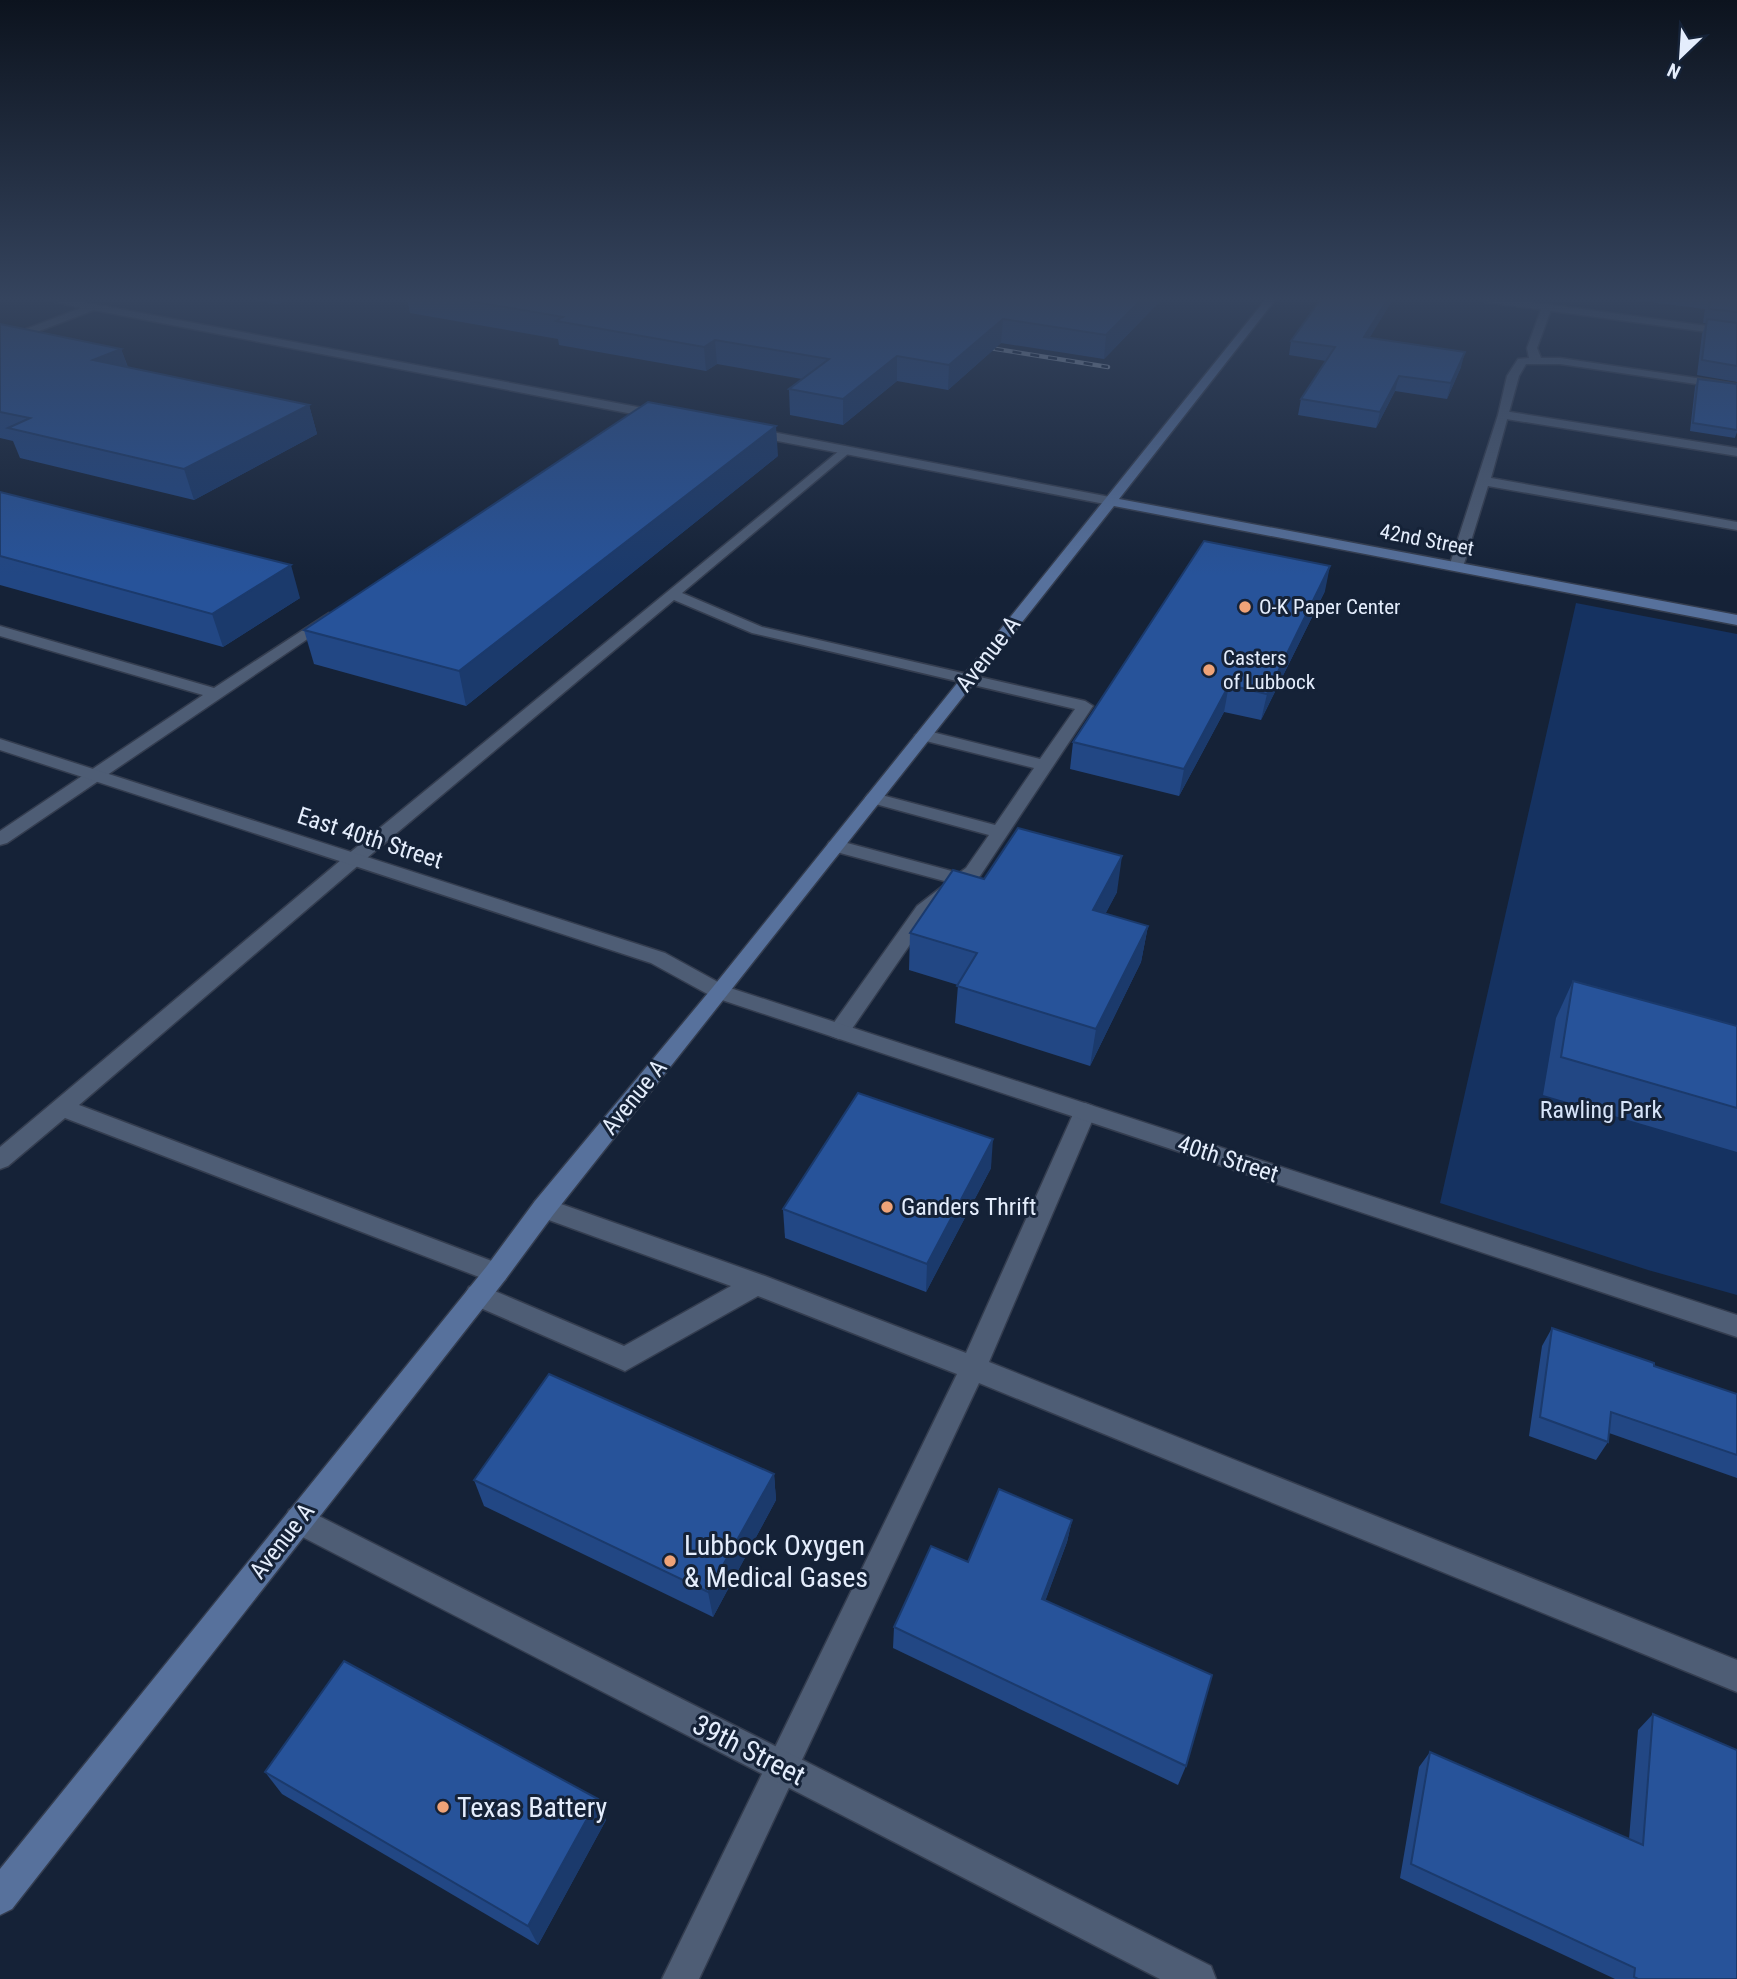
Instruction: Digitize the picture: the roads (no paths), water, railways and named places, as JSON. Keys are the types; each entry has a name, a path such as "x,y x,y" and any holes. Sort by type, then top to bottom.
{"main road":[{"name":"Avenue A","path":"0,1897 496,1273 544,1208 720,992 1197,391"},
{"name":"42nd Street","path":"1110,501 1737,620"}],"street":[{"path":"534,391 676,418"},
{"path":"1456,567 1509,391"},
{"path":"614,426 637,411"},
{"path":"1504,415 1737,452"},
{"path":"741,430 1110,501"},
{"path":"0,1160 354,859 845,450"},
{"path":"1484,481 1737,526"},
{"path":"672,594 757,630 1085,706 973,872 924,910 839,1031"},
{"path":"0,839 341,610"},
{"path":"0,631 216,694"},
{"path":"924,735 1045,766"},
{"name":"East 40th Street","path":"0,744 658,958 720,992"},
{"path":"874,798 1000,832"},
{"path":"836,846 963,880"},
{"name":"40th Street","path":"720,992 1737,1326"},
{"path":"62,1108 496,1273"},
{"path":"680,1979 973,1368 1085,1112"},
{"path":"544,1208 756,1284 973,1368 1737,1676"},
{"path":"478,1295 625,1359 756,1284"},
{"name":"39th Street","path":"299,1520 1198,1979"}],"place":[{"name":"O-K Paper Center","path":"1245,607"},
{"name":"Casters of Lubbock","path":"1209,670"},
{"name":"Ganders Thrift","path":"887,1207"},
{"name":"Lubbock Oxygen & Medical Gases","path":"670,1561"},
{"name":"Texas Battery","path":"443,1807"}],"park label":[{"name":"Rawling Park","path":"1601,1110"}]}
